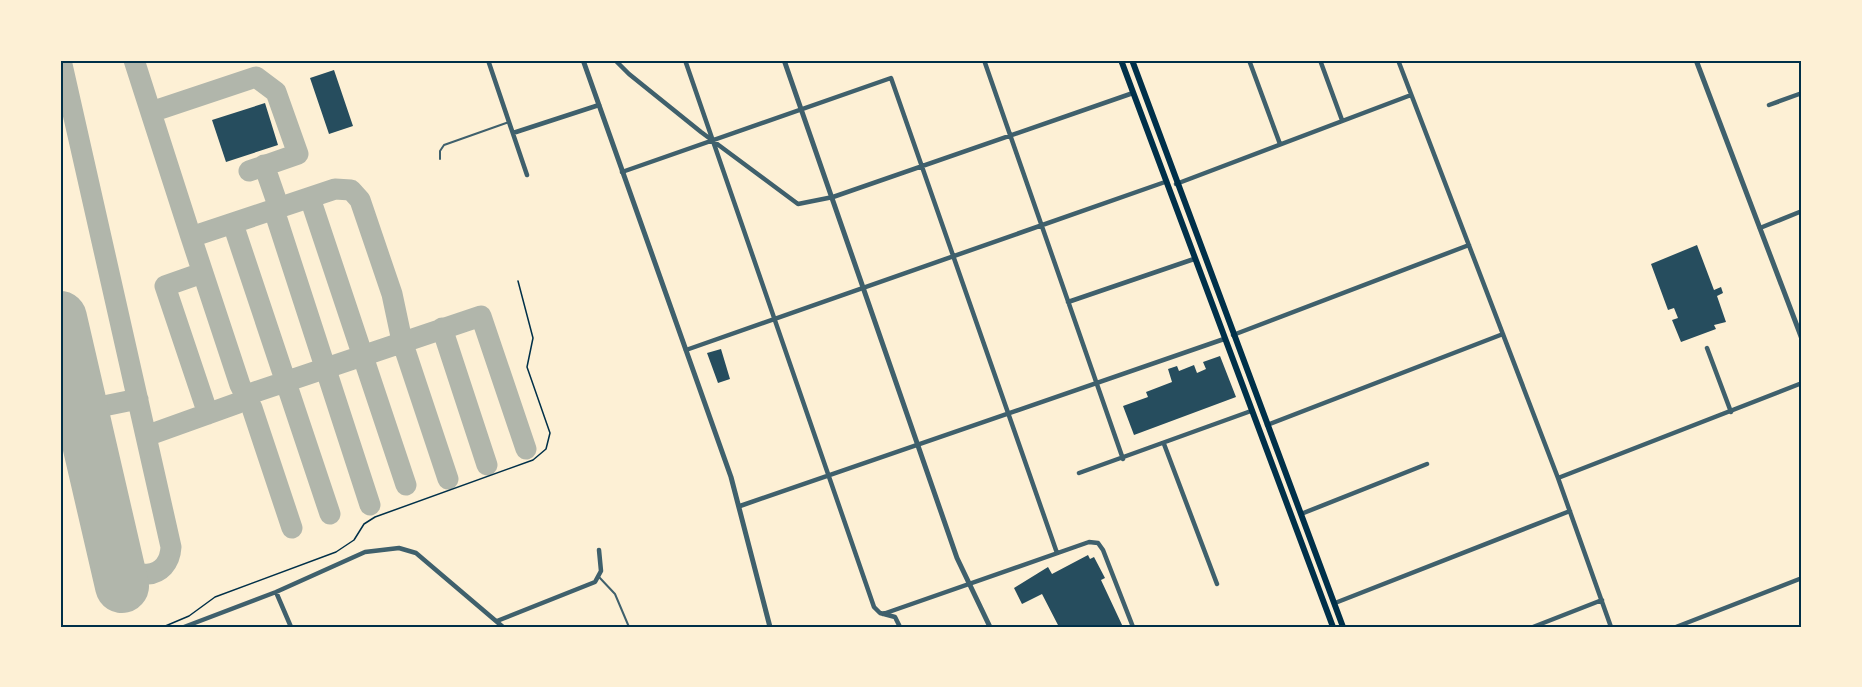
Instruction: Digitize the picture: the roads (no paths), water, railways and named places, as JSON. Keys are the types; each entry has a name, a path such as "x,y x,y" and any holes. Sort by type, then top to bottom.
{"main road":[{"path":"1121,60 1333,627"},
{"path":"1132,60 1176,184 1344,627"}],"street":[{"path":"488,60 527,175"},
{"path":"583,60 740,506 770,627"},
{"path":"615,60 629,74 712,140 796,203 832,197 1133,93"},
{"path":"685,60 874,607 882,614 895,616 900,627"},
{"path":"784,60 968,582 990,627"},
{"path":"984,60 1123,459"},
{"path":"1249,60 1280,144"},
{"path":"1320,60 1342,120"},
{"path":"1398,60 1558,478 1611,627"},
{"path":"1696,60 1802,339"},
{"path":"622,172 891,78 1057,553"},
{"path":"1769,105 1802,93"},
{"path":"1176,184 1411,95"},
{"path":"513,133 599,105"},
{"path":"686,350 863,286 1165,182"},
{"path":"1760,228 1802,211"},
{"path":"1233,335 1469,245"},
{"path":"1068,302 1194,259"},
{"path":"1267,425 1503,334"},
{"path":"740,506 1224,339"},
{"path":"1707,348 1731,412"},
{"path":"1558,478 1802,383"},
{"path":"1079,473 1251,411"},
{"path":"1164,444 1217,584"},
{"path":"1301,514 1427,464"},
{"path":"1335,603 1570,511"},
{"path":"882,614 968,582 1089,542 1098,543 1103,550 1133,627"},
{"path":"184,627 276,592 365,552 399,548 416,553 503,627"},
{"path":"497,621 588,586 599,577 601,561 598,550"},
{"path":"1676,627 1802,578"},
{"path":"276,592 291,627"},
{"path":"1533,627 1602,600"}],"lane":[{"path":"440,159 440,151 444,146 509,122"},
{"path":"599,577 615,594 629,627"}]}
